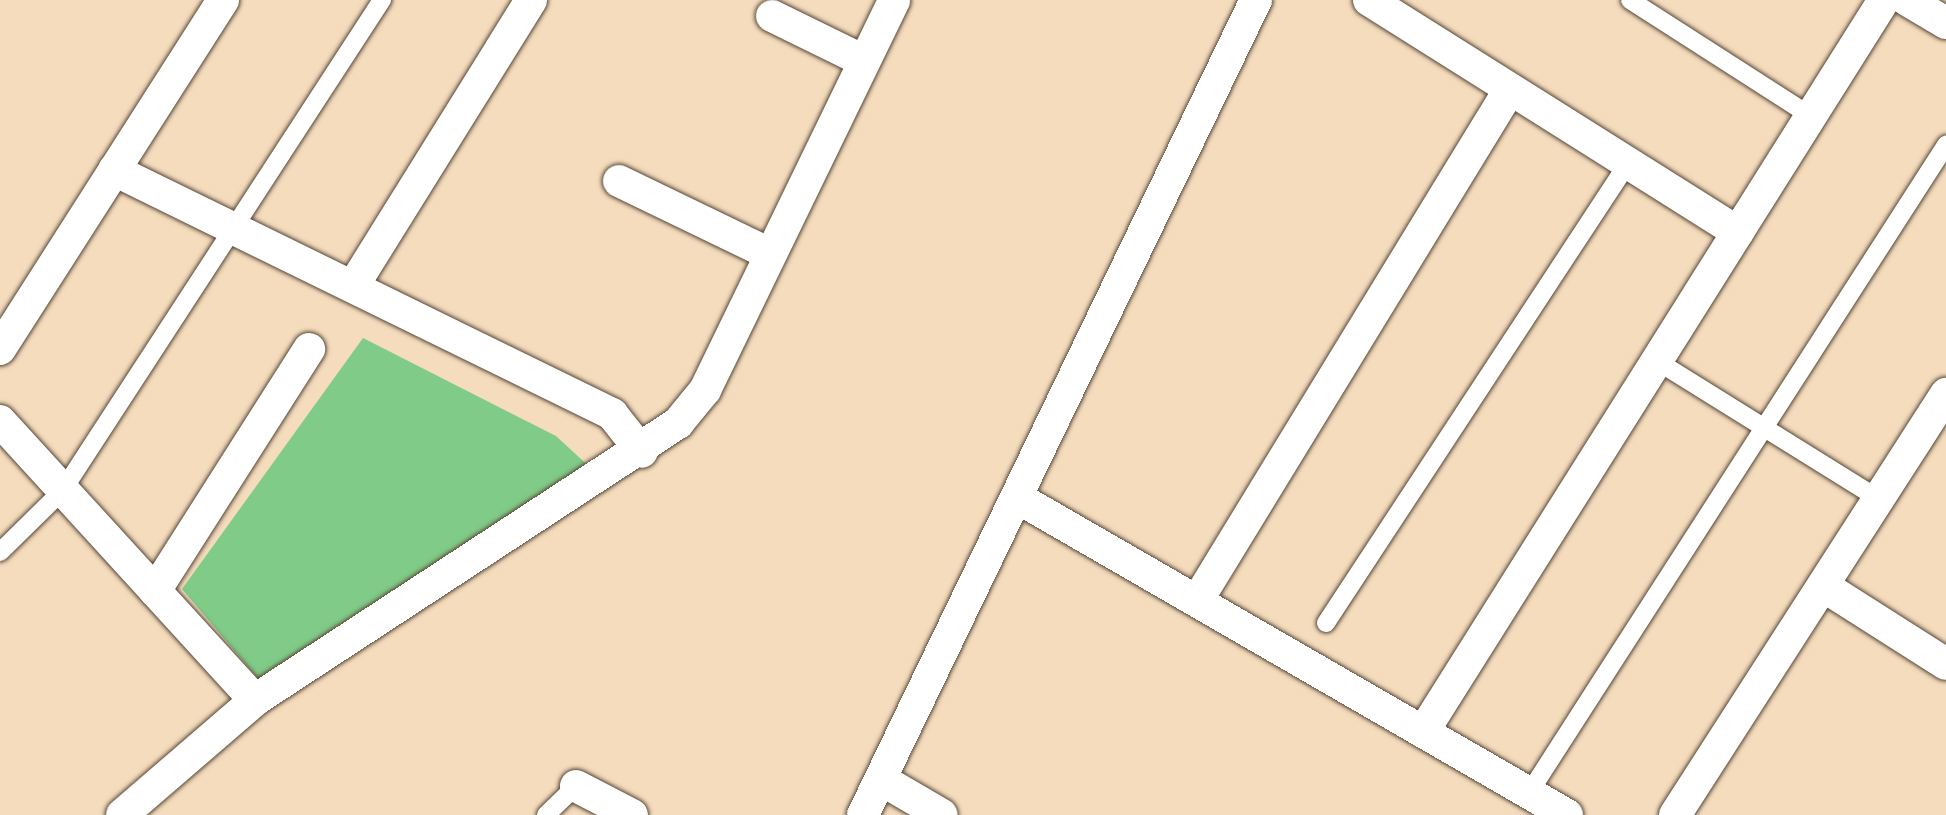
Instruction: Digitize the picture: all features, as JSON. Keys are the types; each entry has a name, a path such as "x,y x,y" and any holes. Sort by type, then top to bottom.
{"street":[{"path":"0,349 223,0"},
{"path":"355,284 531,0"},
{"path":"122,815 255,700 642,452 705,390 894,0"},
{"path":"863,815 1256,0"},
{"path":"1369,0 1738,232"},
{"path":"1423,732 1884,0"},
{"path":"1907,0 1945,21"},
{"path":"772,16 864,60"},
{"path":"1197,602 1510,89"},
{"path":"114,170 355,284 612,414 642,452"},
{"path":"619,181 770,254"},
{"path":"156,591 308,349"},
{"path":"1675,815 1946,394"},
{"path":"0,420 255,700"},
{"path":"1018,498 1567,815"},
{"path":"1825,587 1946,664"},
{"path":"882,780 942,815"},
{"path":"576,786 632,815"}],"lane":[{"path":"0,552 63,490 238,228 382,0"},
{"path":"1630,0 1811,116"},
{"path":"1529,793 1768,430 1946,146"},
{"path":"1326,622 1628,163"},
{"path":"1657,361 1879,499"},
{"path":"546,815 576,786"}],"green space":[{"path":"363,338 556,436 594,471 262,683 182,589"}]}
